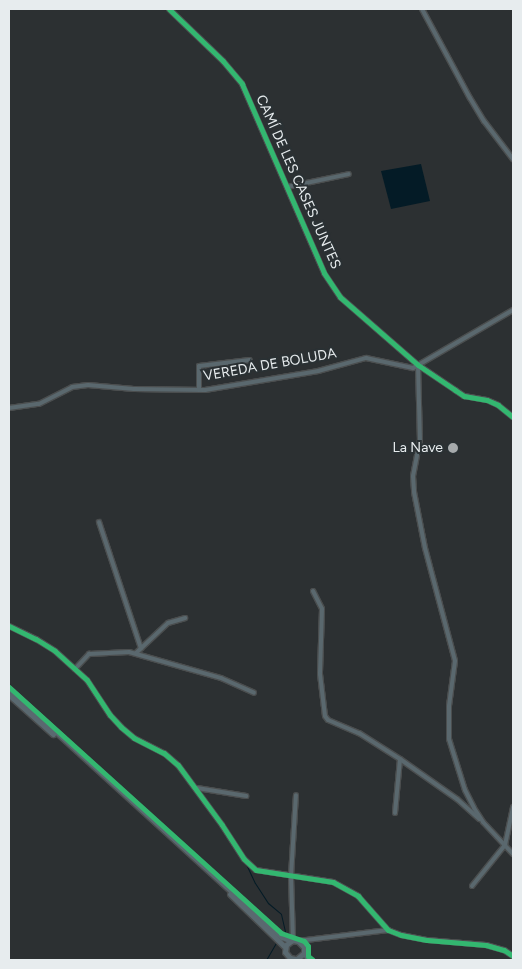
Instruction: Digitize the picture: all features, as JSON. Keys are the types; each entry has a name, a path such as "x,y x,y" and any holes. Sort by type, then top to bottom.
{"main road":[{"path":"9,689 275,930 303,944 304,953 310,960"},
{"path":"9,695 249,912 285,947 288,957 299,960 304,953"},
{"path":"285,947 294,940"}],"street":[{"name":"CAMÍ DE LES CASES JUNTES","path":"169,9 216,54 242,84 324,274 340,297 418,365 464,396 486,400 498,405 513,417"},
{"path":"422,9 479,114 513,160"},
{"path":"287,187 349,174"},
{"path":"483,822 465,790 449,739 449,706 455,661 425,548 414,492 413,476 420,434 418,365 513,310"},
{"name":"VEREDA DE BOLUDA","path":"9,408 39,404 72,387 88,385 134,390 199,390 318,371 366,358 413,368 418,365"},
{"path":"199,390 199,366 250,360"},
{"path":"99,522 142,648"},
{"path":"313,592 322,609 320,674 325,716 328,720 359,734 400,759 450,794 483,822 513,853"},
{"path":"136,653 168,623 185,618"},
{"path":"9,626 36,639 75,669 87,680 110,715 121,727 134,738 164,753 178,765 249,865 256,870 333,882 344,887 358,896 388,930"},
{"path":"75,669 89,654 130,652 220,678 254,693"},
{"path":"395,813 400,759"},
{"path":"196,788 246,796"},
{"path":"296,795 291,876 294,940 388,930 412,938 486,945 504,950 513,956"},
{"path":"472,886 506,845 513,807"}],"water":[{"path":"421,164 430,201 391,209 381,171"}],"waterway":[{"path":"246,864 268,903 281,914 285,932"},
{"path":"266,960 276,943"}],"cycle path":[{"path":"169,9 223,61 242,84 324,273 340,297 418,365 464,396 487,400 498,405 513,417"},
{"path":"9,626 55,651 87,680 110,715 121,727 134,738 164,753 178,765 222,825 244,859 256,870 333,882 358,896 388,930 401,935 427,940 486,945 504,950 513,956"},
{"path":"9,687 281,933 304,941 308,946 308,956 313,960"}],"place":[{"name":"La Nave","path":"453,448"}]}
